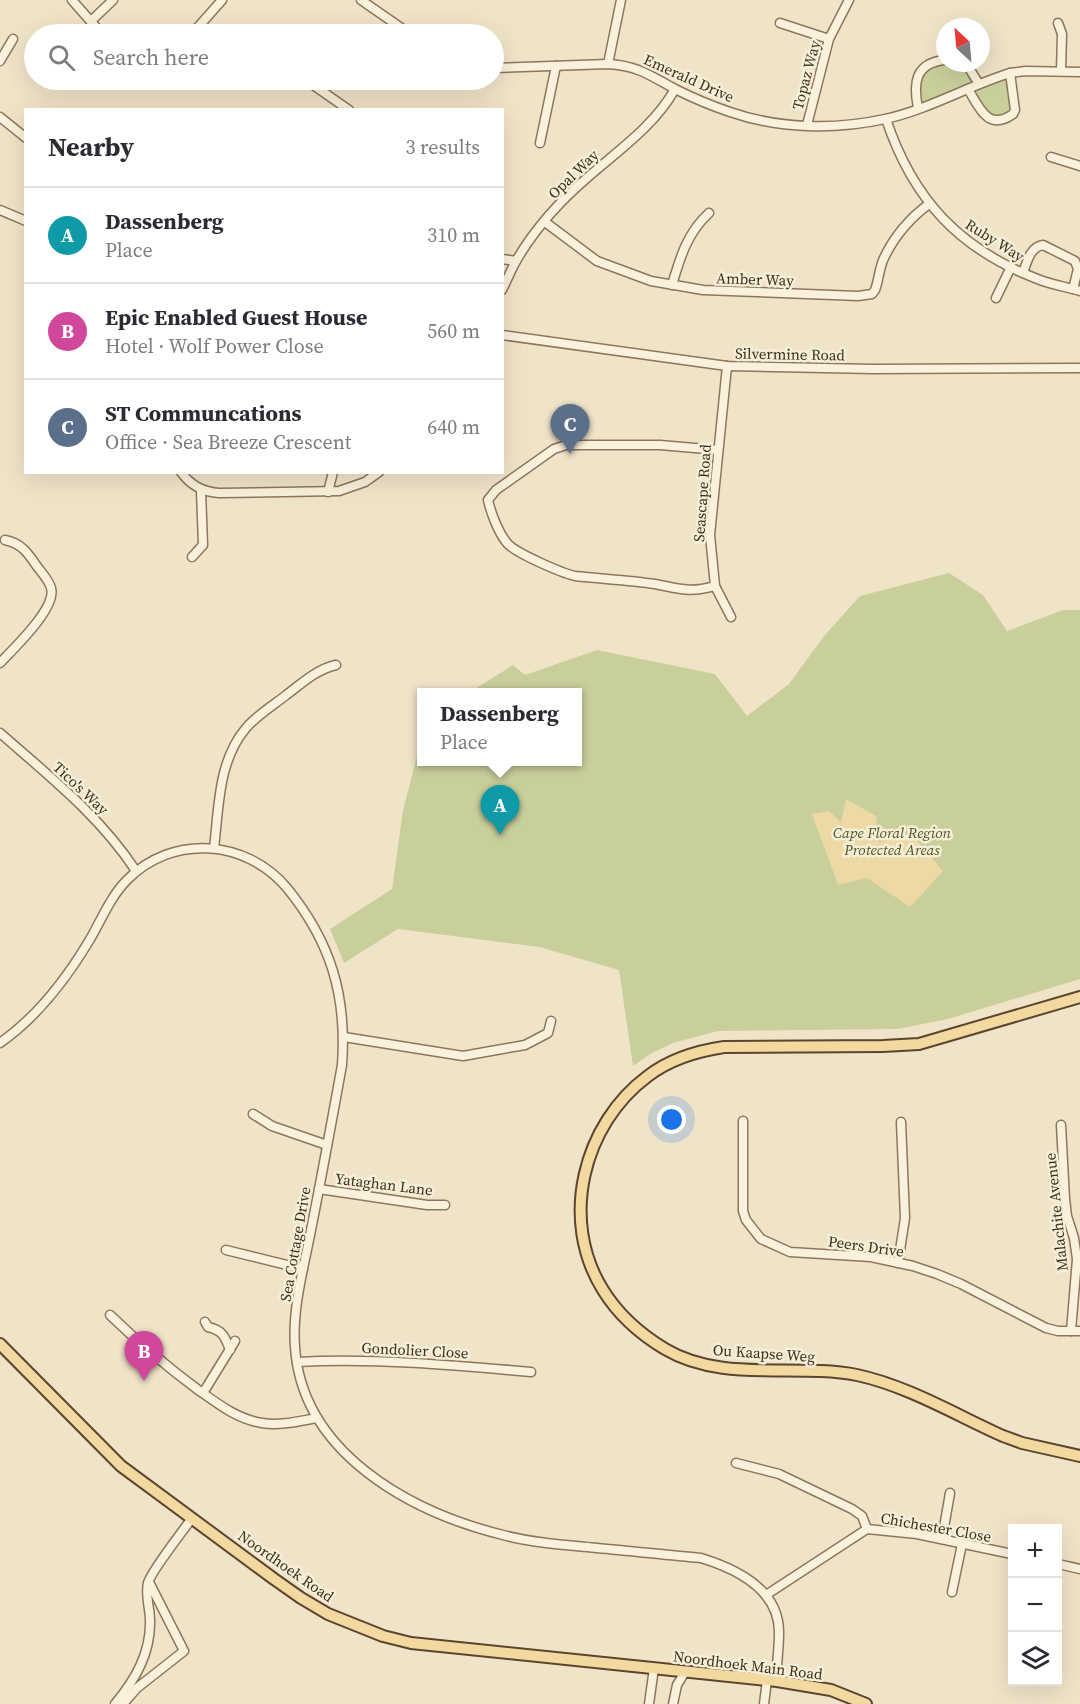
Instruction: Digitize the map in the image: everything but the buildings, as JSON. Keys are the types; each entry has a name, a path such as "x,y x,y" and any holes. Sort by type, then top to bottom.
{"main road":[{"name":"Ou Kaapse Weg","path":"1080,997 919,1044 724,1047 679,1059 649,1074 632,1088 606,1120 591,1149 586,1165 582,1184 581,1228 589,1259 602,1289 633,1326 668,1351 696,1362 725,1368 831,1372 872,1379 892,1385 1003,1436 1022,1443 1080,1456"},
{"name":"Noordhoek Road","path":"0,1344 121,1466 301,1598 338,1618 383,1636 411,1643 657,1668"},
{"name":"Noordhoek Main Road","path":"657,1668 772,1680 831,1690 866,1704"}],"street":[{"path":"72,0 94,24"},
{"path":"91,21 113,0"},
{"path":"201,24 222,0"},
{"path":"361,0 396,24"},
{"path":"608,64 621,0"},
{"name":"Topaz Way","path":"807,125 829,39 849,0"},
{"path":"780,23 829,39"},
{"path":"1058,23 1062,34 1061,71"},
{"path":"0,61 13,39"},
{"path":"918,108 914,90 919,75 936,63"},
{"name":"Emerald Drive","path":"504,68 608,64 635,68 675,89 739,114 777,123 807,125 835,125 886,119 1010,73 1080,72"},
{"path":"540,143 556,66"},
{"path":"972,72 979,84"},
{"path":"968,89 986,116 993,120 1002,120 1013,114 1015,106 1010,73"},
{"name":"Opal Way","path":"504,286 516,261 545,222 585,179 651,122 675,89"},
{"path":"320,90 346,108"},
{"path":"0,117 24,136"},
{"name":"Ruby Way","path":"886,119 896,146 929,204 956,233 968,243 1023,273 1053,285 1077,290"},
{"path":"1051,157 1080,166"},
{"name":"Amber Way","path":"545,222 597,261 651,281 704,290 858,296 872,294 877,286 884,259 898,234 915,215 929,204"},
{"path":"0,210 24,220"},
{"path":"672,285 688,239 709,213"},
{"path":"1023,273 1032,251 1043,245 1075,261 1078,269 1077,290"},
{"path":"504,259 516,261"},
{"path":"996,298 1011,267"},
{"name":"Silvermine Road","path":"504,334 727,366 873,369 1080,368"},
{"name":"Seascape Road","path":"727,366 710,535 716,586 731,618"},
{"path":"716,586 685,591 655,584 563,573 510,547 503,537 488,500 496,490 561,446 660,445 718,450"},
{"path":"182,474 186,480 201,491 219,493 339,491 355,486 376,474"},
{"path":"328,492 332,474"},
{"path":"192,557 203,545 201,491"},
{"path":"0,663 42,616 52,594 49,584 26,550 8,540"},
{"path":"214,848 225,765 241,735 251,723 297,686 322,669 336,665"},
{"name":"Tico's Way","path":"0,733 89,811 123,850 136,871"},
{"name":"Sea Cottage Drive","path":"0,1044 50,997 77,961 118,890 136,871 164,854 196,847 233,851 257,862 283,883 319,934 334,973 342,1007 344,1037 342,1065 303,1269 295,1329 297,1362 305,1390 317,1418 337,1446 362,1469 414,1502 460,1521 503,1535 538,1542 701,1558 726,1566 743,1575 766,1595 776,1615 780,1633 776,1667 764,1704"},
{"path":"344,1037 463,1056 512,1048 536,1041 548,1033 551,1021"},
{"path":"253,1114 272,1126 327,1145"},
{"name":"Peers Drive","path":"743,1121 742,1211 761,1239 790,1251 844,1254 898,1263 937,1274 1046,1328 1075,1331"},
{"path":"898,1263 905,1218 901,1122"},
{"name":"Malachite Avenue","path":"1061,1125 1066,1208 1077,1259 1075,1331"},
{"name":"Yataghan Lane","path":"319,1189 427,1205 445,1205"},
{"path":"226,1250 303,1269"},
{"path":"110,1315 144,1349 239,1417 273,1424 317,1418"},
{"path":"205,1322 208,1327 218,1329 224,1334 230,1350"},
{"path":"203,1393 235,1341"},
{"name":"Gondolier Close","path":"297,1362 328,1360 426,1363 531,1372"},
{"path":"736,1463 785,1477 852,1509 862,1516 867,1528"},
{"path":"942,1539 950,1494"},
{"path":"123,1704 134,1685 148,1641 150,1619 147,1600 148,1581 192,1518"},
{"name":"Chichester Close","path":"766,1595 867,1528 917,1534 1008,1553"},
{"path":"952,1592 962,1544"},
{"path":"1062,1565 1080,1569"},
{"path":"116,1704 134,1685 184,1651 148,1581"},
{"path":"649,1704 657,1668"},
{"path":"654,1704 657,1668"},
{"path":"673,1704 677,1685 685,1672"}],"green space":[{"path":"936,65 936,72 968,72 976,85 919,106 915,86"},
{"path":"1002,78 1011,82 1012,115 992,120 976,97 975,90"},
{"name":"Cape Floral Region Protected Areas","path":"949,573 983,595 1007,631 1063,610 1080,610 1080,979 948,1019 898,1029 718,1031 673,1043 633,1066 619,970 539,947 398,929 344,963 330,929 392,889 403,810 417,757 417,766 582,766 582,688 476,688 513,665 525,675 597,650 715,674 747,716 789,684 824,636 860,596"}],"sand":[{"path":"846,799 876,816 878,842 913,836 943,871 910,907 867,878 838,885 812,814 829,811 841,822"}],"place":[{"name":"ST Communcations","path":"570,454"},
{"name":"Dassenberg","path":"500,835"},
{"name":"Epic Enabled Guest House","path":"144,1381"}]}
